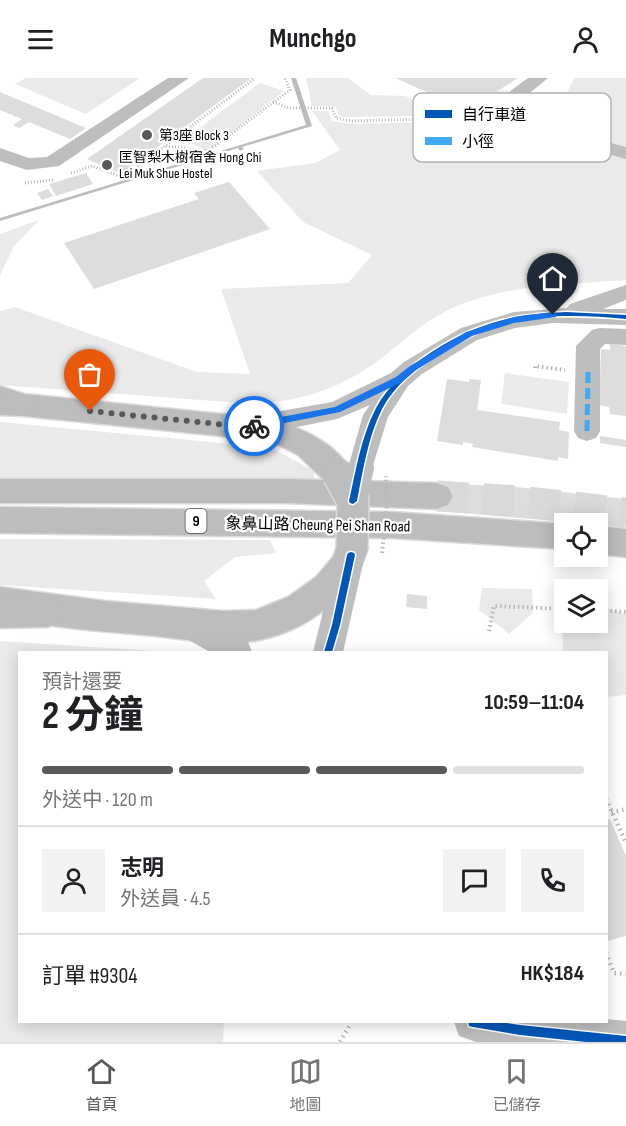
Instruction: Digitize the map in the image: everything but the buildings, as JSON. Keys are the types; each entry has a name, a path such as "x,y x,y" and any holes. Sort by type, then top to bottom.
{"main road":[{"path":"0,613 47,612 236,627 255,625 289,614 321,593 362,552 359,478 295,438 272,430 8,402"},
{"name":"象鼻山路 Cheung Pei Shan Road","path":"0,491 263,491 437,496"},
{"name":"象鼻山路 Cheung Pei Shan Road","path":"0,520 392,525 554,535"},
{"path":"608,541 626,543"},
{"path":"0,602 47,612"}],"street":[{"path":"0,154 27,164 52,162 180,78"},
{"path":"519,93 539,78"},
{"path":"611,149 626,153"},
{"path":"553,315 626,292"},
{"path":"359,478 376,415 385,398 399,380 413,368 469,334 514,320 553,315 626,316"},
{"path":"587,431 588,346 595,339 609,335 626,337"},
{"path":"247,427 337,410 399,380"},
{"path":"327,651 362,552"},
{"path":"187,623 235,651"},
{"path":"479,1023 520,1030 626,1041"}],"path":[{"path":"70,173 92,166 119,176 129,173 255,78"},
{"path":"166,146 208,151 290,90 285,78"},
{"path":"273,102 289,108 332,108 336,118 351,121 413,119"},
{"path":"24,183 40,183 61,177"},
{"path":"359,478 387,505 362,552"},
{"path":"489,631 494,606 554,609"},
{"path":"608,611 626,612"},
{"path":"608,803 626,843"},
{"path":"608,813 626,809"},
{"path":"608,958 614,973 626,974"},
{"path":"340,1042 351,1023"}],"shaded area":[{"path":"26,78 140,78 86,114 15,84"},
{"path":"291,78 296,78 312,126 242,147 244,149 240,151 238,148 0,221 0,218 306,125"},
{"path":"306,78 348,78 371,95 405,96 413,99 413,116 340,117 335,106 312,106"},
{"path":"574,78 626,78 626,151 611,148 611,93 567,93"},
{"path":"260,83 284,91 208,151 183,140"},
{"path":"507,90 509,93 494,93 494,91"},
{"path":"312,111 328,111 332,121 351,124 413,122 413,162 611,162 611,153 626,156 626,280 530,288 483,297 460,305 425,323 357,375 326,390 292,399 254,404 0,385 0,311 15,307 197,372 250,374 221,289 348,283 372,255 303,222 257,171 315,163 340,150"},
{"path":"39,220 14,246 0,276 0,234"},
{"path":"505,373 569,382 567,414 501,404"},
{"path":"0,422 275,450 314,471 314,481 0,480"},
{"path":"0,539 270,540 276,553 235,557 204,581 216,599 0,585"},
{"path":"482,588 532,589 533,613 509,634 479,610"},
{"path":"608,608 626,614 626,695 608,697 608,651 563,651 562,633 608,633"},
{"path":"0,641 154,651 18,651 18,1023 224,1023 223,1042 0,1042"}],"tunnel":[{"path":"437,496 519,501 626,513"}],"marked path":[{"path":"587,431 588,371"}],"cycle path":[{"path":"353,501 365,447 379,409 396,384 426,359 469,334 506,321 566,314 626,317"},
{"path":"328,651 351,555"},
{"path":"479,1023 520,1030 626,1041"}],"way so far":[{"path":"90,411 254,426"}],"place":[{"name":"第3座 Block 3","path":"147,135"},
{"name":"匡智梨木樹宿舍 Hong Chi Lei Muk Shue Hostel","path":"107,165"}],"route":[{"path":"254,426 337,410 399,380 413,368 469,334 488,326 514,320 553,315"}]}
